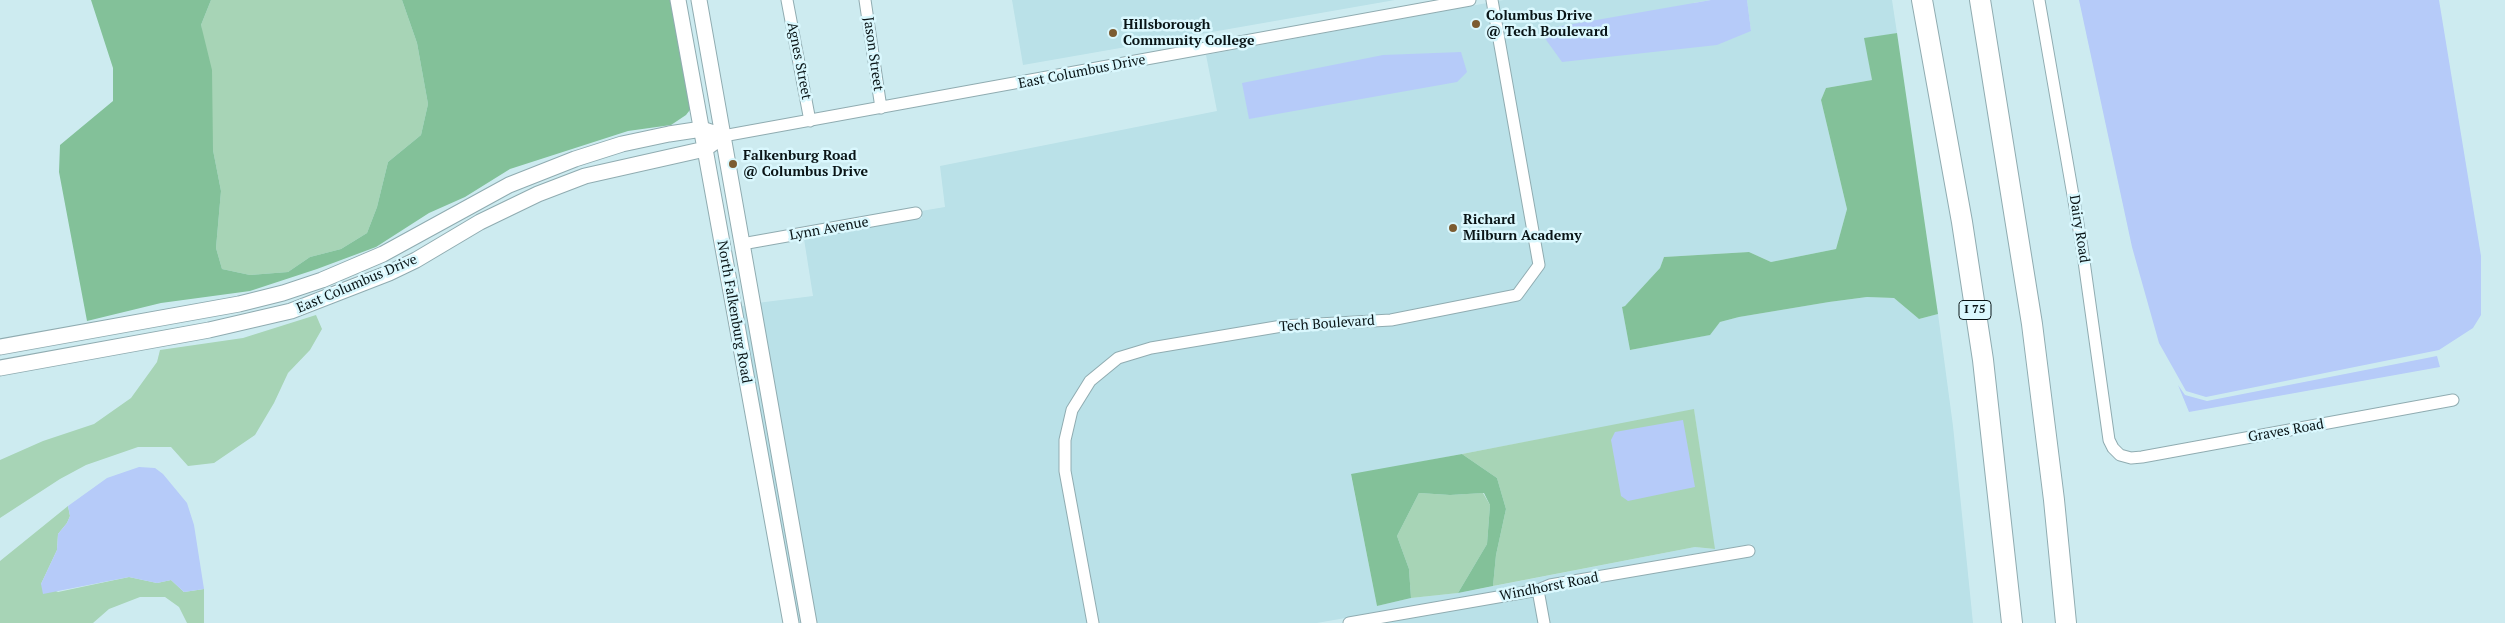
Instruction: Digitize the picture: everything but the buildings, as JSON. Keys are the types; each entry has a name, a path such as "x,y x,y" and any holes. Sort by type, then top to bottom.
{"highway":[{"name":"I 75","path":"1922,0 1962,222 1983,360 2012,623"},
{"path":"1980,0 2032,324 2055,510 2066,623"}],"street":[{"name":"North Falkenburg Road","path":"678,0 791,623"},
{"name":"North Falkenburg Road","path":"699,0 809,623"},
{"name":"Agnes Street","path":"787,0 810,121"},
{"name":"Jason Street","path":"865,0 881,108"},
{"name":"East Columbus Drive","path":"0,368 243,324 291,311 336,295 416,260 488,218 584,176 705,150 723,136 1470,0"},
{"name":"Tech Boulevard","path":"1093,623 1065,471 1065,440 1072,410 1090,381 1118,358 1151,348 1282,326 1391,320 1517,295 1539,265 1492,0"},
{"name":"Dairy Road","path":"2039,0 2082,247 2109,440 2113,448 2120,455"},
{"name":"East Columbus Drive","path":"0,347 239,304 282,293 322,280 383,254 509,185 575,159 622,144 702,129 723,136"},
{"name":"Lynn Avenue","path":"742,244 916,213"},
{"path":"406,241 416,260"},
{"path":"75,334 80,354"},
{"name":"Graves Road","path":"2120,455 2130,458 2142,457 2453,400"},
{"name":"Windhorst Road","path":"1349,623 1538,590 1550,585 1749,551"},
{"path":"1538,590 1544,623"}],"shaded area":[{"name":"Hillsborough Community College","path":"1012,0 1395,0 1023,65"},
{"path":"1711,0 1693,3 1751,31 1747,0 1892,0 1897,33 1865,39 1872,80 1826,88 1821,100 1847,209 1836,249 1771,262 1749,252 1664,257 1660,268 1622,307 1630,350 1709,335 1720,322 1739,317 1867,297 1894,298 1919,319 1938,314 1953,426 1973,623 1549,623 1544,593 1552,590 1754,555 1752,544 1549,579 1537,584 1317,623 1098,623 1070,471 1070,441 1077,413 1094,385 1120,363 1153,354 1282,331 1392,325 1518,301 1543,268 1497,1","holes":["1694,410 1714,549 1695,547 1458,593 1411,598 1377,606 1351,475"]},
{"path":"1487,3 1533,263 1514,290 1390,314 1281,320 1150,343 1087,376 1060,440 1088,623 814,623 757,303 813,296 804,239 922,218 921,211 945,207 940,166 1217,111 1206,55"},
{"path":"747,305 804,623 796,623 739,307"},
{"path":"1534,596 1539,623 1381,623"}],"green space":[{"path":"91,0 211,0 201,25 212,70 213,150 221,191 216,248 222,269 250,275 288,272 310,257 341,249 367,233 377,207 388,162 421,135 428,104 417,43 402,0 673,0 693,106 686,115 671,125 628,131 510,169 465,197 429,213 376,247 317,269 250,291 161,303 87,321 59,172 60,145 113,101 113,68"},
{"path":"211,0 402,0 417,43 428,104 421,135 388,162 377,207 367,233 341,249 310,257 288,272 250,275 222,269 216,248 221,191 213,150 201,25"},
{"path":"1897,33 1938,314 1919,319 1894,298 1867,297 1739,317 1720,322 1710,335 1630,350 1622,307 1660,268 1664,257 1749,252 1771,262 1836,249 1847,209 1821,100 1826,88 1872,80 1864,38"},
{"path":"316,315 322,329 310,350 288,373 274,403 255,435 214,463 188,466 171,447 138,447 86,465 60,479 0,518 0,460 43,441 94,424 131,398 157,362 160,350 243,338"},
{"path":"1694,409 1715,549 1695,547 1493,586 1496,555 1506,509 1497,478 1462,454"},
{"path":"1462,454 1497,478 1506,509 1496,555 1493,586 1458,593 1487,544 1490,505 1484,493 1450,495 1419,493 1397,536 1409,569 1411,598 1377,606 1351,474"},
{"path":"1419,493 1450,495 1483,493 1490,505 1487,544 1458,593 1411,598 1409,569 1397,536"},
{"path":"68,506 70,516 58,534 57,550 41,584 58,592 129,577 157,583 171,580 184,592 204,589 204,623 187,623 179,607 165,597 140,597 109,609 93,623 0,623 0,561"}],"water":[{"path":"1711,0 1747,0 1751,31 1717,45 1562,62 1539,30"},
{"path":"2079,0 2439,0 2481,256 2481,315 2473,328 2439,350 2206,397 2186,391 2159,343 2132,247"},
{"path":"1461,52 1467,72 1457,82 1249,119 1242,83 1383,55"},
{"path":"2437,356 2440,367 2189,412 2178,385 2185,395 2207,401"},
{"path":"1683,420 1695,487 1628,501 1621,496 1611,440 1615,432"},
{"path":"139,467 155,468 163,474 187,503 194,525 204,589 184,592 171,580 157,583 129,577 43,594 41,584 57,550 58,534 70,516 68,506 107,478"}],"place":[{"name":"Columbus Drive @ Tech Boulevard","path":"1476,24"},
{"name":"Hillsborough Community College","path":"1113,33"},
{"name":"Falkenburg Road @ Columbus Drive","path":"733,164"},
{"name":"Richard Milburn Academy","path":"1453,228"}]}
